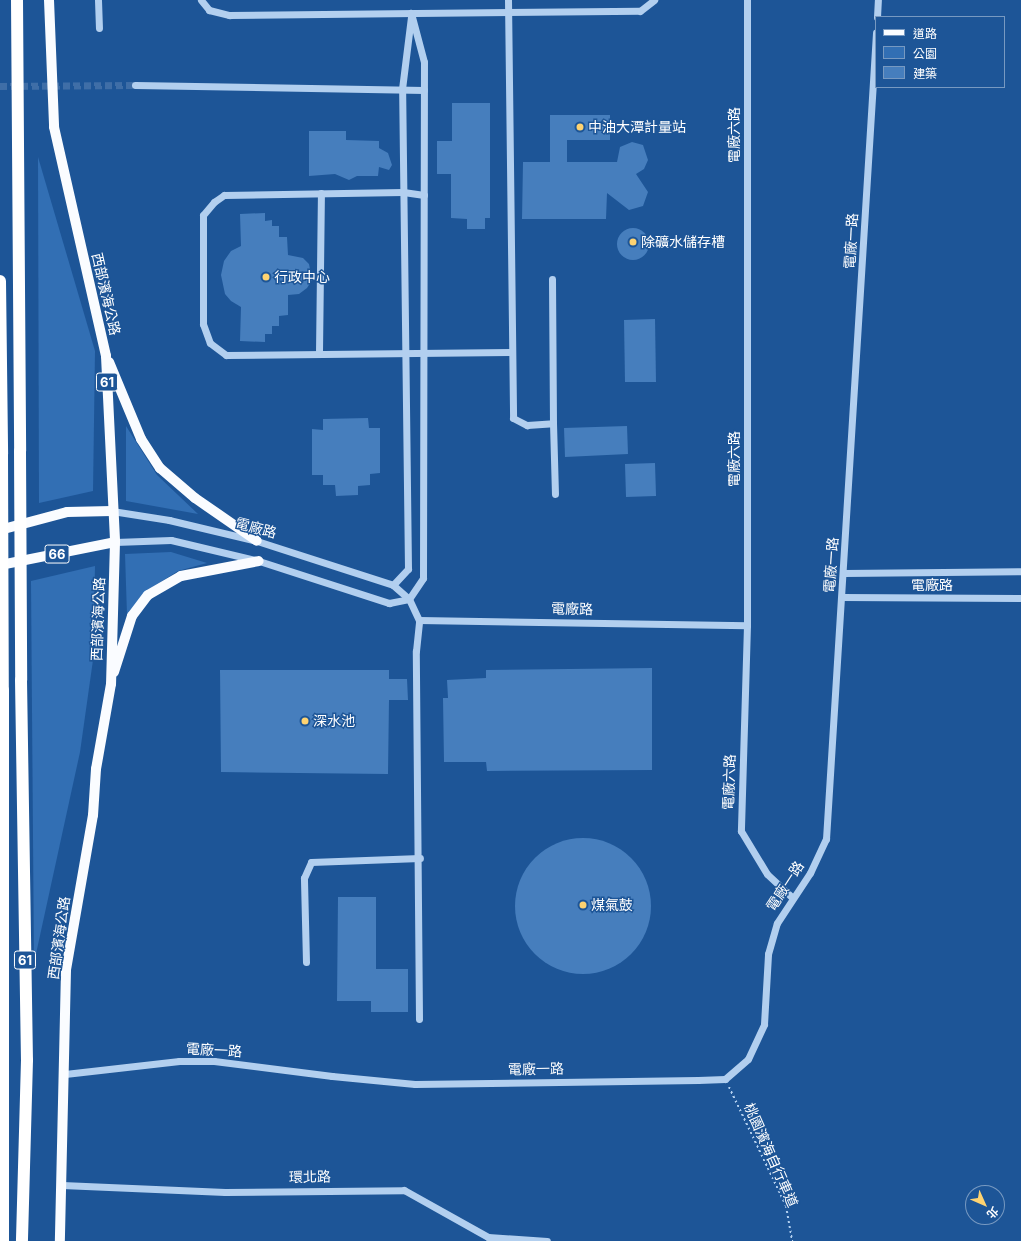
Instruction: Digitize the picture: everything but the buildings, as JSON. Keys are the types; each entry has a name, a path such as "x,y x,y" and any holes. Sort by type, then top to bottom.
{"highway":[{"name":"61","path":"17,0 21,680 27,1060 22,1241"},
{"name":"61","path":"0,281 3,690 4,1241"}],"main road":[{"name":"西部濱海公路","path":"49,0 54,127 106,356 112,510 115,542 111,684 96,769 93,815 66,970 65,1074 60,1241"},
{"path":"106,356 141,439 160,468 195,498 257,541"},
{"path":"0,530 67,512 112,510"},
{"name":"66","path":"0,565 115,542"},
{"path":"111,684 132,616 148,595 181,576 259,561"}],"street":[{"path":"98,0 99,28"},
{"path":"201,0 209,10 229,15 640,11 654,0"},
{"path":"508,0 513,418 527,426 553,423"},
{"name":"電廠六路","path":"747,0 747,625 741,831 767,874 793,898"},
{"path":"877,16 878,0"},
{"path":"393,585 408,569 402,89 411,13"},
{"path":"115,542 171,540 259,561 389,603 409,599 423,578 425,352 424,62 411,13"},
{"name":"電廠一路","path":"65,1074 179,1061 214,1061 332,1076 415,1084 725,1079 748,1059 758,1041 764,1024 768,954 777,923 810,873 826,839 844,572 875,50"},
{"path":"135,85 424,90"},
{"path":"424,195 403,192 224,195 202,215 203,324 210,343 226,355 319,352 406,354 425,352 512,352"},
{"path":"319,352 320,193"},
{"path":"552,279 555,494"},
{"name":"電廠路","path":"112,510 169,520 257,541 393,585 409,599 419,620 747,625"},
{"name":"電廠路","path":"844,572 1021,571"},
{"name":"電廠路","path":"842,597 1021,598"},
{"path":"419,620 416,652 420,858 419,1019"},
{"path":"306,962 304,878 311,862 420,858"},
{"name":"環北路","path":"62,1185 225,1192 404,1190 488,1237 547,1241"}],"path":[{"name":"桃園濱海自行車道","path":"725,1079 786,1206 792,1241"}],"green space":[{"path":"38,157 95,351 93,491 39,503"},
{"path":"126,426 157,475 198,514 126,501"},
{"path":"171,552 207,563 178,571 146,591 127,615 125,554"},
{"path":"95,566 93,660 80,752 34,963 31,581"}],"tunnel":[{"path":"0,86 135,85"}],"place":[{"name":"中油大潭計量站","path":"580,127"},
{"name":"除礦水儲存槽","path":"633,242"},
{"name":"行政中心","path":"266,277"},
{"name":"深水池","path":"305,721"},
{"name":"煤氣鼓","path":"583,905"}]}
